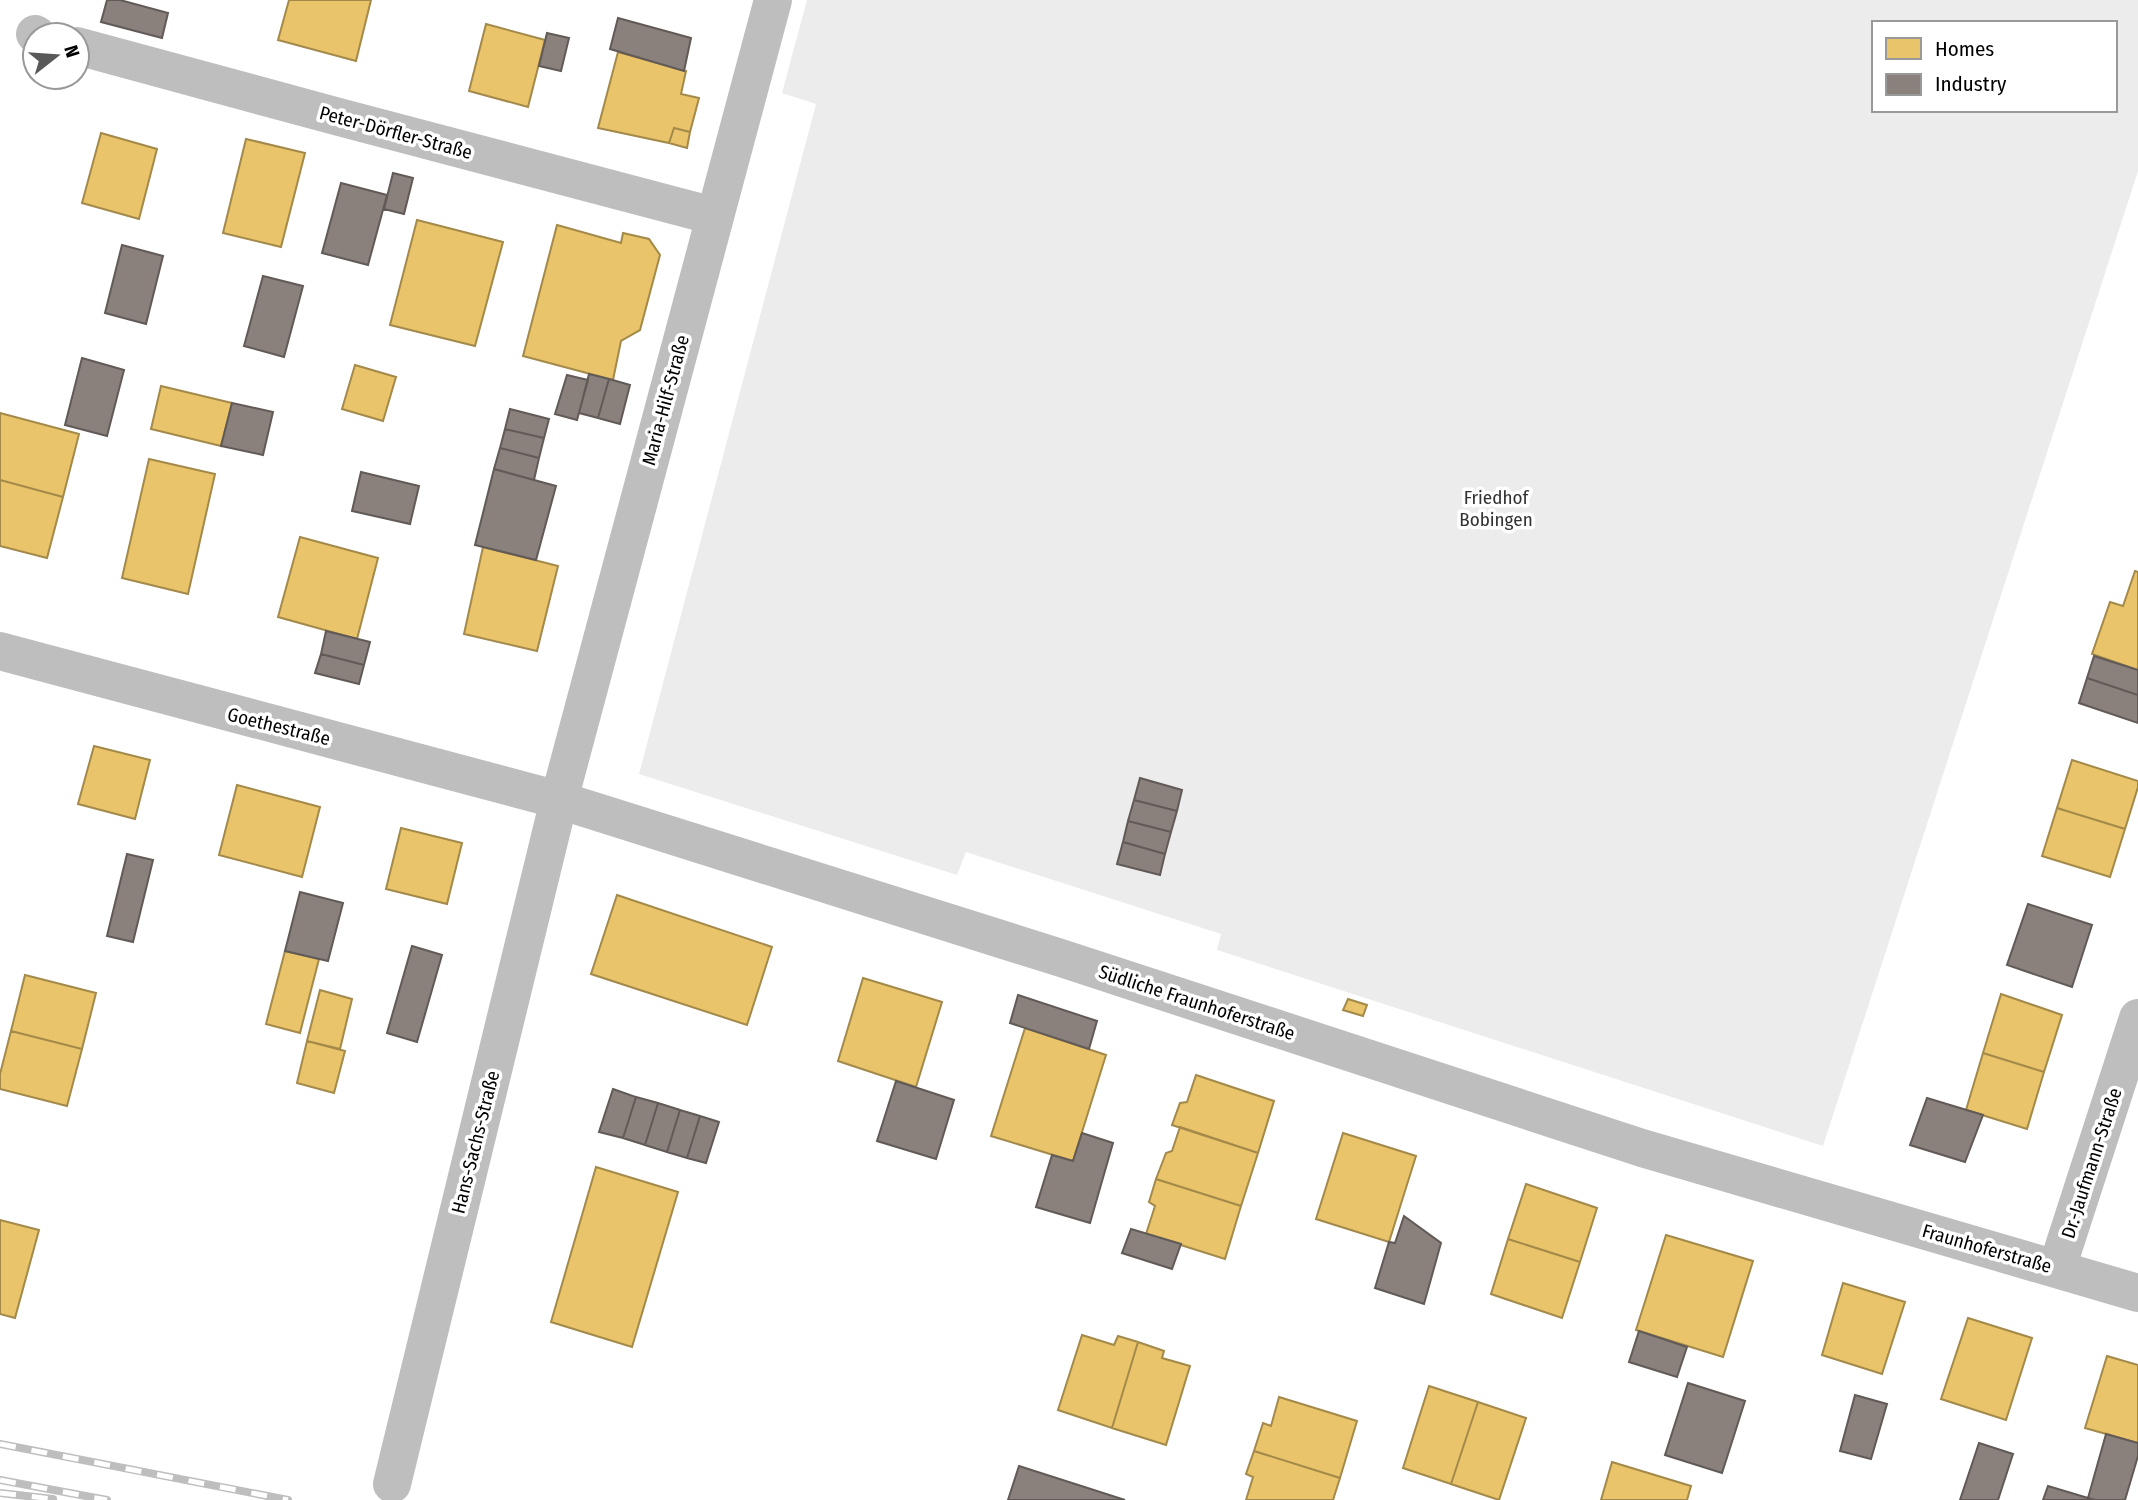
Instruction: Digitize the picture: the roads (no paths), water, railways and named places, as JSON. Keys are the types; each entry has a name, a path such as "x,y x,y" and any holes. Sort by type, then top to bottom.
{"street":[{"name":"Maria-Hilf-Straße","path":"559,800 773,0"},
{"name":"Peter-Dörfler-Straße","path":"91,50 715,216"},
{"name":"Goethestraße","path":"0,651 559,800"},
{"name":"Südliche Fraunhoferstraße","path":"559,800 998,937 1642,1148 1836,1204"},
{"name":"Hans-Sachs-Straße","path":"392,1484 559,800"},
{"name":"Dr.-Jaufmann-Straße","path":"2057,1268 2138,1018"},
{"name":"Fraunhoferstraße","path":"1836,1204 2138,1293"}],"railway":[{"path":"0,1444 288,1500"},
{"path":"0,1480 107,1500"},
{"path":"0,1493 53,1499"}],"park label":[{"name":"Friedhof Bobingen","path":"1496,508"}]}
